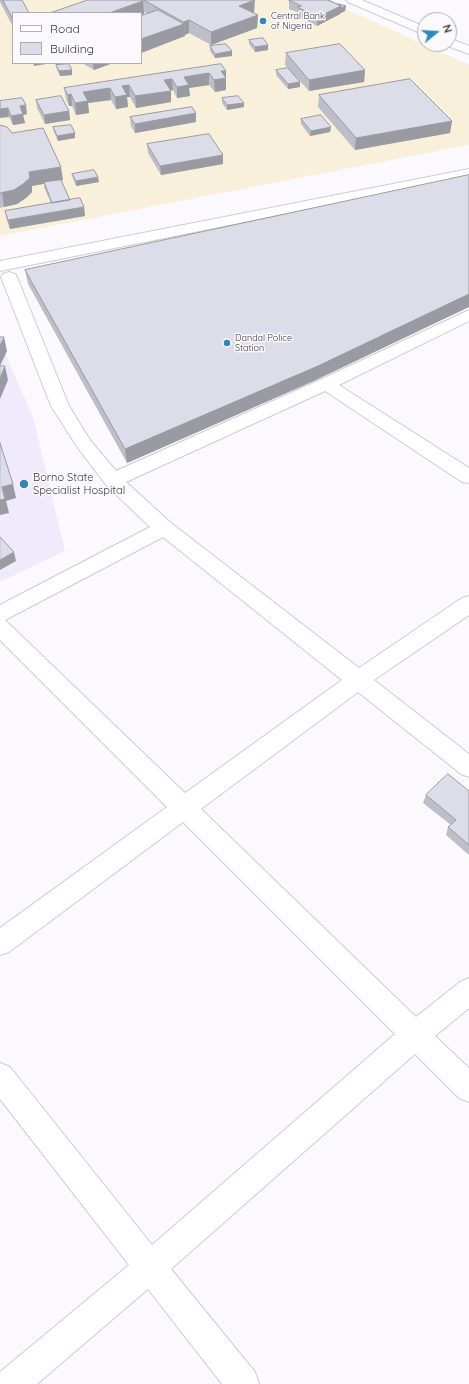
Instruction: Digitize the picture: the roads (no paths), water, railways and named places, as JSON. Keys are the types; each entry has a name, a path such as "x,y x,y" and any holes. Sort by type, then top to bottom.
{"street":[{"path":"352,0 417,28"},
{"path":"375,0 417,18"},
{"path":"457,34 469,39"},
{"path":"457,45 469,50"},
{"path":"3,274 469,173"},
{"path":"3,274 288,224"},
{"path":"3,274 60,406 84,444 113,480 164,528 469,767"},
{"path":"113,480 326,384 469,315"},
{"path":"326,384 469,477"},
{"path":"0,614 164,528"},
{"path":"0,943 358,680 469,604"},
{"path":"0,628 469,1088"},
{"path":"12,1384 150,1267 415,1035 469,991"},
{"path":"0,1076 243,1384"}],"place":[{"name":"Central Bank of Nigeria","path":"263,21"},
{"name":"Dandal Police Station","path":"227,343"},
{"name":"Borno State Specialist Hospital","path":"24,484"}]}
